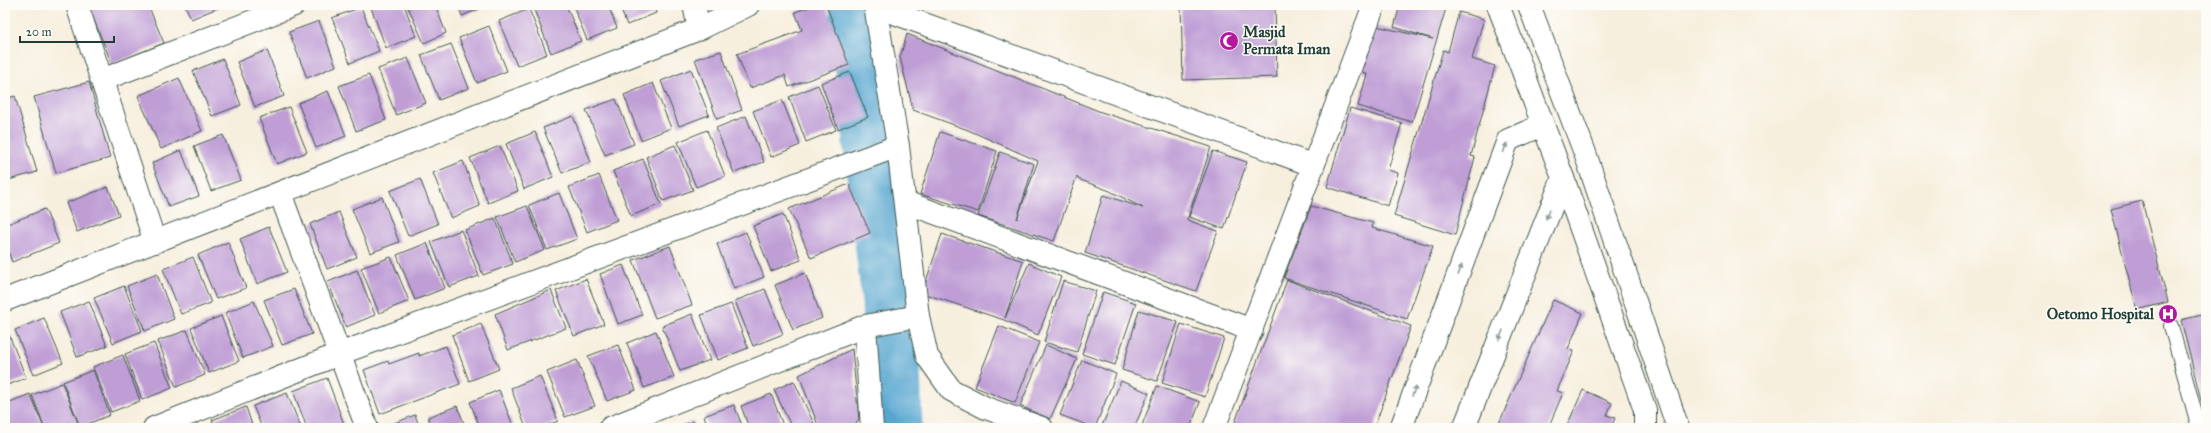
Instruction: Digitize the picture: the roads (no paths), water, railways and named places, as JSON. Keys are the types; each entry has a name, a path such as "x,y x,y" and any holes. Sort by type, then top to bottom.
{"street":[{"path":"77,5 155,242"},
{"path":"102,80 294,5"},
{"path":"694,5 699,29"},
{"path":"5,300 699,29 748,5"},
{"path":"1214,428 1252,330 1312,165 1374,5"},
{"path":"1498,5 1563,178 1645,410 1645,428"},
{"path":"1529,5 1585,153 1678,428"},
{"path":"1042,428 986,408 951,390 927,356 913,317 905,202 892,148 880,7 1312,165"},
{"path":"1401,428 1508,140 1543,125"},
{"path":"154,428 339,354 864,157 892,148"},
{"path":"1464,428 1563,178"},
{"path":"280,193 367,428"},
{"path":"905,202 1252,330"},
{"path":"610,428 874,325 913,317"},
{"path":"872,428 874,325"}],"lane":[{"path":"2171,326 2199,428"}],"waterway":[{"path":"858,5 868,115 890,300 894,428"}],"place":[{"name":"Masjid Permata Iman","path":"1229,41"},
{"name":"Oetomo Hospital","path":"2168,314"}]}
